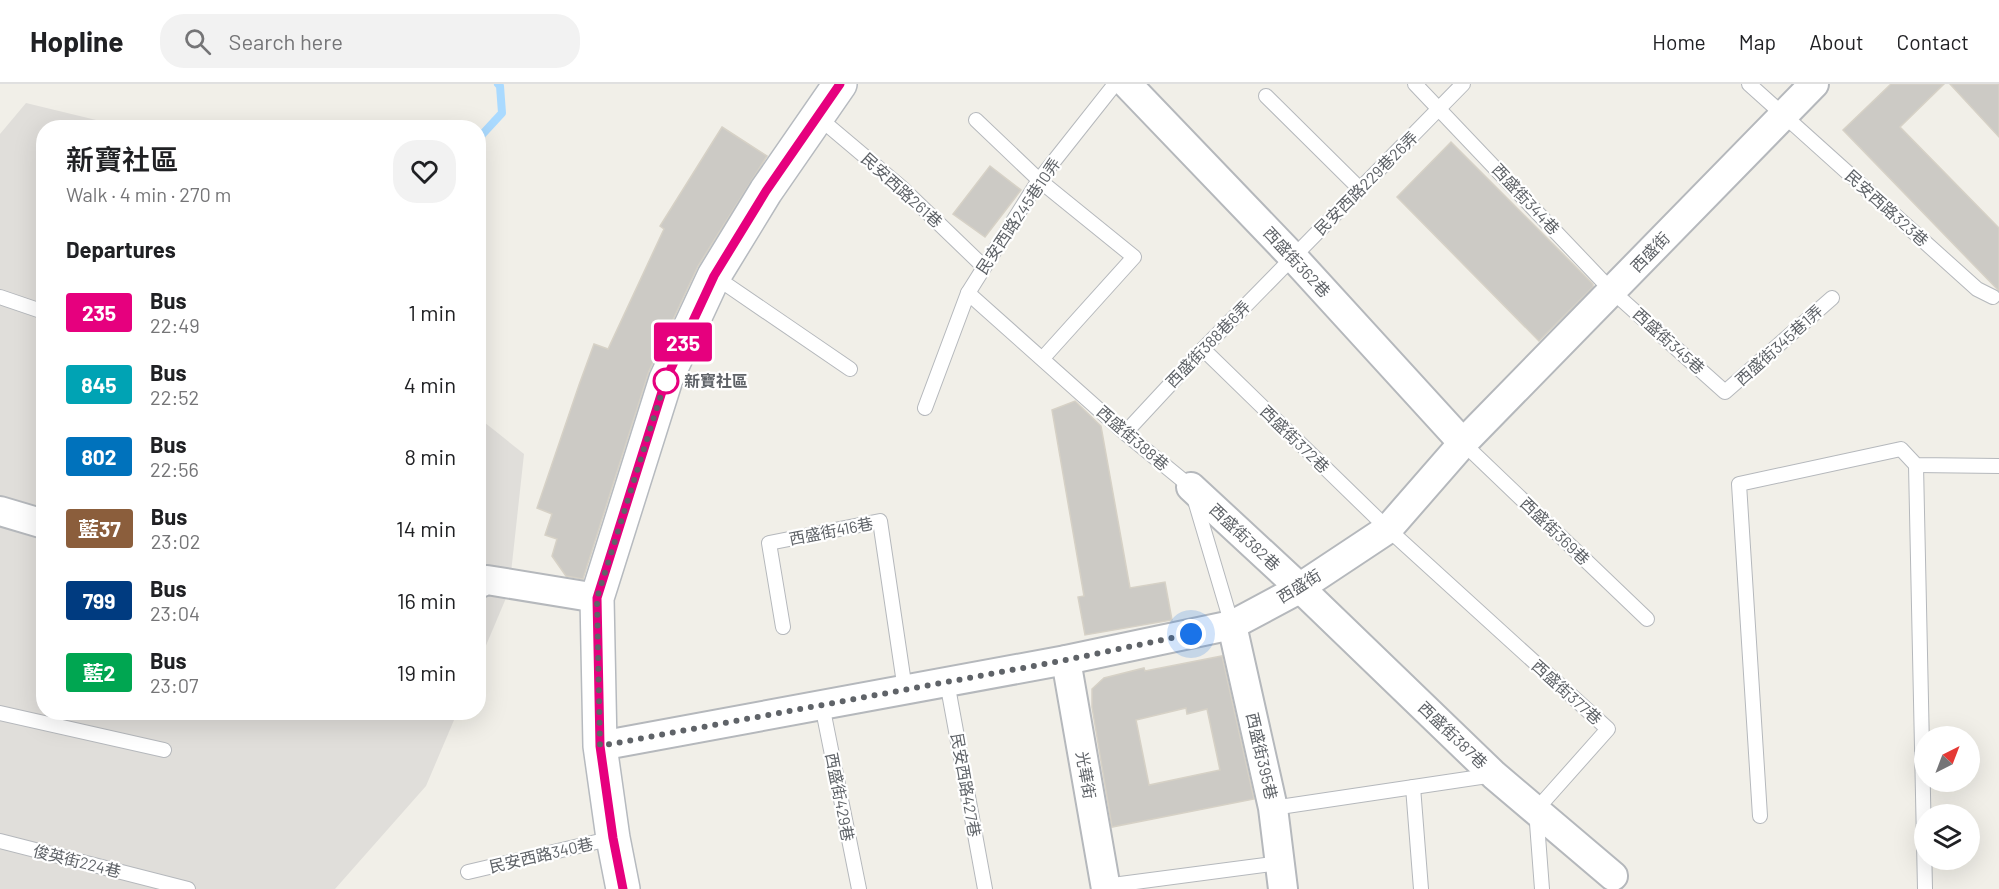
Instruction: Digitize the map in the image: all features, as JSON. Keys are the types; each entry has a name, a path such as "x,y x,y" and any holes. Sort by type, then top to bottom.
{"street":[{"path":"623,889 600,746 597,598 666,379 714,276 766,191 840,84"},
{"name":"西盛街362巷","path":"1127,84 1293,257 1463,443"},
{"name":"西盛街","path":"600,746 1066,660 1232,625 1299,587 1388,529 1463,443 1814,84"},
{"name":"西盛街382巷","path":"1191,487 1299,587"},
{"path":"0,511 36,522"},
{"path":"486,580 597,598"},
{"name":"西盛街387巷","path":"1299,587 1494,775 1613,876"},
{"name":"西盛街395巷","path":"1232,625 1273,808 1282,876"},
{"name":"光華街","path":"1066,660 1106,888"}],"lane":[{"name":"民安西路245巷10弄","path":"968,293 1039,180 1115,84"},
{"name":"西盛街344巷","path":"1415,84 1612,291"},
{"name":"民安西路229巷26弄","path":"1293,257 1463,84"},
{"name":"民安西路323巷","path":"1749,84 1977,289 1993,297"},
{"path":"1266,96 1360,189"},
{"name":"民安西路261巷","path":"818,117 901,187 984,267"},
{"path":"976,120 1039,180 1134,257 1043,358"},
{"name":"西盛街388巷6弄","path":"1125,433 1293,257"},
{"path":"714,276 850,369"},
{"name":"西盛街345巷","path":"1612,291 1725,392"},
{"path":"925,408 968,293"},
{"name":"西盛街388巷","path":"968,293 1125,433 1191,487"},
{"path":"0,297 36,309"},
{"name":"西盛街345巷1弄","path":"1725,392 1832,298"},
{"name":"西盛街372巷","path":"1203,349 1388,529"},
{"name":"西盛街369巷","path":"1463,443 1647,619"},
{"path":"1760,816 1739,484 1901,449 1916,465 1924,889"},
{"path":"1916,465 1999,466"},
{"path":"1191,487 1232,625"},
{"name":"西盛街416巷","path":"783,627 770,543 880,521 905,690"},
{"name":"西盛街377巷","path":"1388,529 1608,729 1536,810"},
{"name":"民安西路427巷","path":"947,682 985,889"},
{"name":"西盛街429巷","path":"822,705 859,889"},
{"path":"0,713 164,750"},
{"path":"1273,808 1494,775"},
{"path":"1413,787 1421,889"},
{"path":"1536,810 1542,889"},
{"name":"民安西路340巷","path":"468,872 613,838"},
{"name":"俊英街224巷","path":"0,841 188,889"},
{"path":"1106,888 1282,876"}],"shaded area":[{"path":"26,103 96,120 36,120 36,720 454,720 426,786 335,889 0,889 0,134"},
{"path":"486,424 524,454 509,591 486,645"}],"building":[{"path":"1891,84 1944,84 1900,127 1999,228 1999,291 1843,130"},
{"path":"1950,84 1999,84 1999,137"},
{"path":"722,127 767,156 698,266 649,371 583,579 566,576 552,556 557,539 545,535 552,514 537,508 579,385 594,344 608,349 664,229 660,226"},
{"path":"1451,142 1593,284 1593,287 1539,341 1397,197"},
{"path":"990,166 1021,190 985,237 953,214"},
{"path":"1075,401 1101,426 1130,588 1165,582 1172,620 1085,635 1078,597 1084,596 1052,410"},
{"path":"1222,656 1254,799 1112,827 1092,707 1092,689 1104,678 1144,668 1145,671","holes":["1186,708 1187,714 1207,709 1220,770 1149,785 1136,720"]}],"waterway":[{"path":"486,130 502,113 498,84"}],"bus line":[{"name":"235","path":"623,889 600,746 597,598 666,379 714,276 766,191 840,84"}],"place":[{"name":"新寶社區","path":"666,381"}],"route":[{"path":"666,381 666,379 597,598 600,746 1066,660 1191,634"}]}
